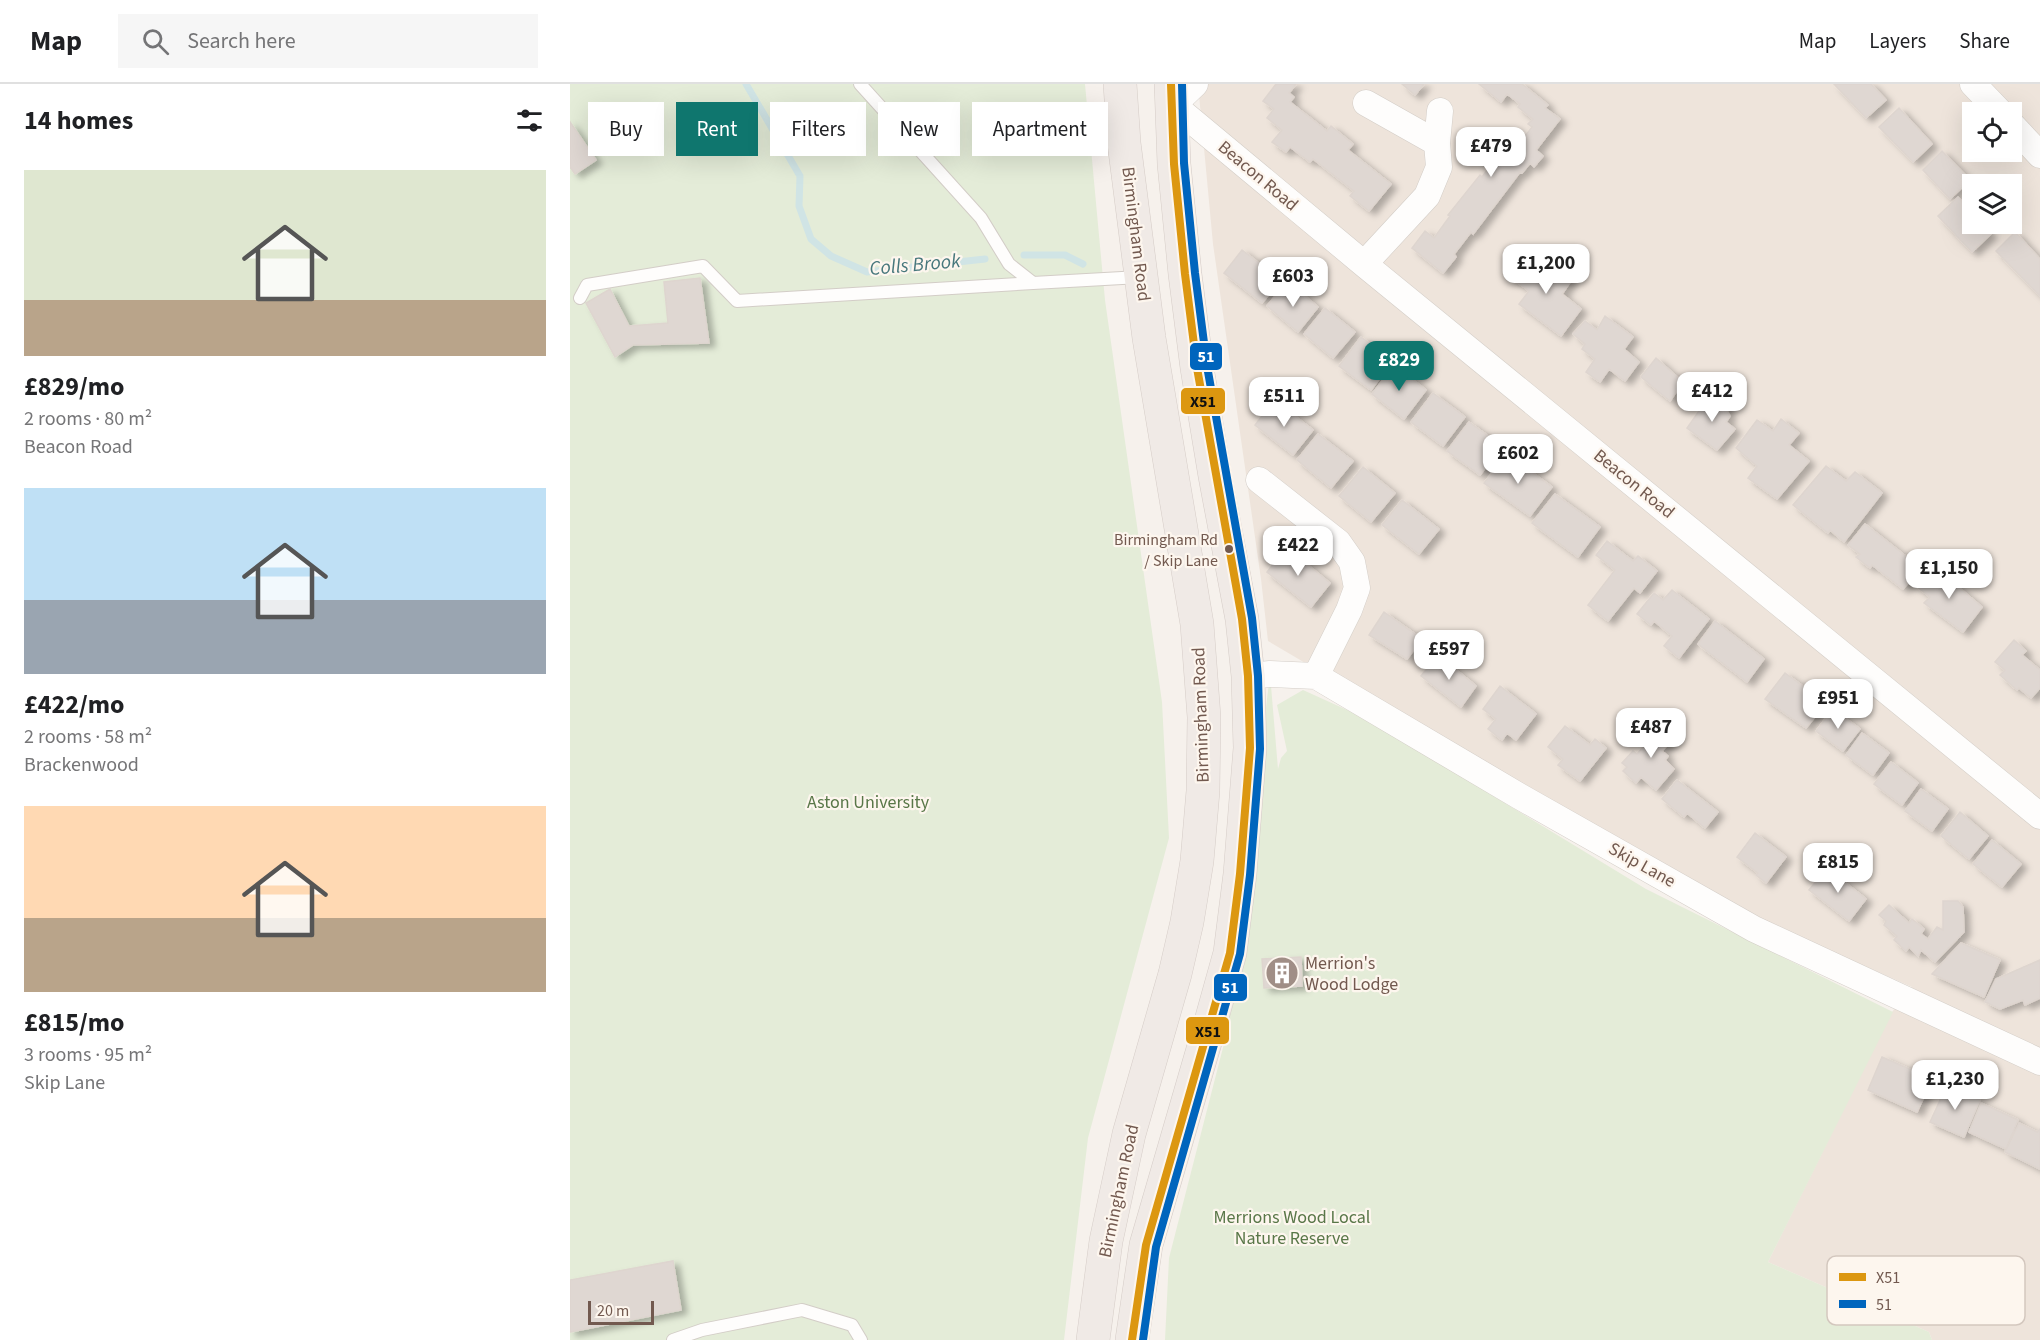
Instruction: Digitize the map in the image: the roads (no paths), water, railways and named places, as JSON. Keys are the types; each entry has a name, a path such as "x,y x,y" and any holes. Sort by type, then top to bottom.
{"highway":[{"name":"Birmingham Road","path":"1093,1340 1106,1241 1129,1134 1175,974 1187,922 1197,861 1203,791 1204,717 1197,624 1149,338 1128,172 1120,84"},
{"name":"Birmingham Road","path":"1132,1340 1146,1245 1230,953 1246,812 1250,748 1248,676 1242,619 1197,368 1185,274 1174,164 1180,91"},
{"path":"1128,172 1174,164"}],"street":[{"path":"1973,84 1990,102"},
{"name":"Beacon Road","path":"1180,91 1364,264 2040,816"},
{"path":"1366,103 1437,143"},
{"path":"1364,264 1427,196 1439,167 1437,143 1440,111"},
{"path":"2022,136 2040,155"},
{"path":"1259,480 1338,542 1352,562 1357,588 1316,676"},
{"name":"Skip Lane","path":"1248,676 1270,674 1316,676 1519,796 1755,929 2040,1062"}],"lane":[{"path":"860,84 981,218 1009,264 1034,283"},
{"path":"580,298 587,285 704,266 736,301 1142,277"},
{"path":"673,1340 702,1330 802,1310 852,1326 861,1340"}],"waterway":[{"name":"Colls Brook","path":"746,84 800,176 799,206 811,239 831,256 867,272 985,259"},
{"name":"Colls Brook","path":"1024,255 1065,255 1083,264"}],"place":[{"name":"Birmingham Rd / Skip Lane","path":"1229,549"},
{"name":"Merrion's Wood Lodge","path":"1282,973"}],"park label":[{"name":"Aston University","path":"868,802"},
{"name":"Merrions Wood Local Nature Reserve","path":"1292,1227"}]}
